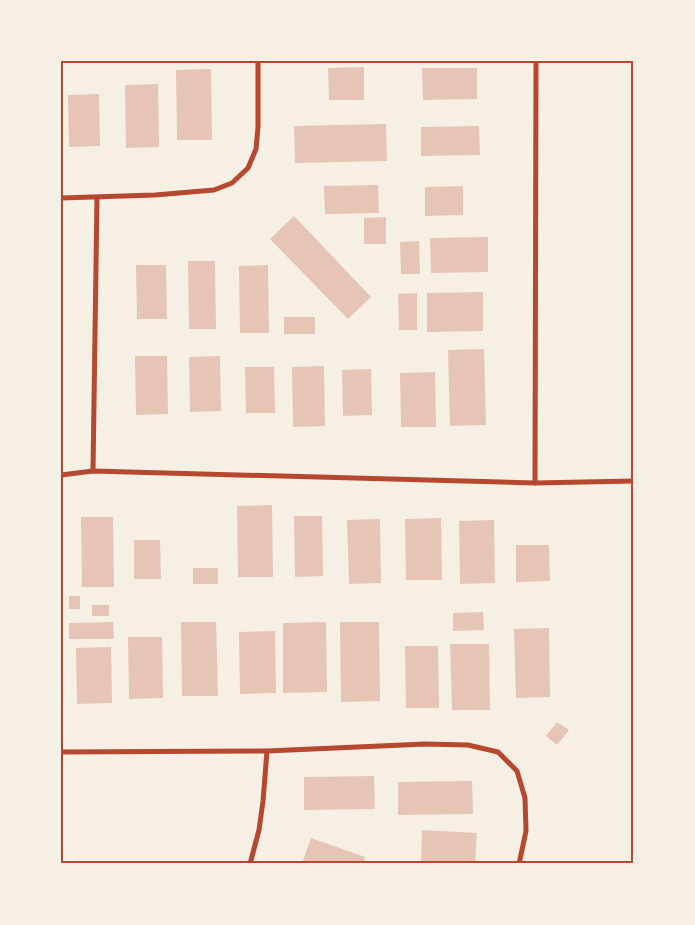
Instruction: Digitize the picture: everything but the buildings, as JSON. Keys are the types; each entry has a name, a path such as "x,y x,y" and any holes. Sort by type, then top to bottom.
{"street":[{"path":"61,198 97,198 214,190 232,183 248,168 256,149 258,61"},
{"path":"534,483 536,61"},
{"path":"93,471 97,198"},
{"path":"61,475 93,471 534,483 634,481"},
{"path":"61,752 267,750 425,744 468,745 498,752 517,770 525,798 526,831 519,864"},
{"path":"250,864 259,830 267,750"}]}
